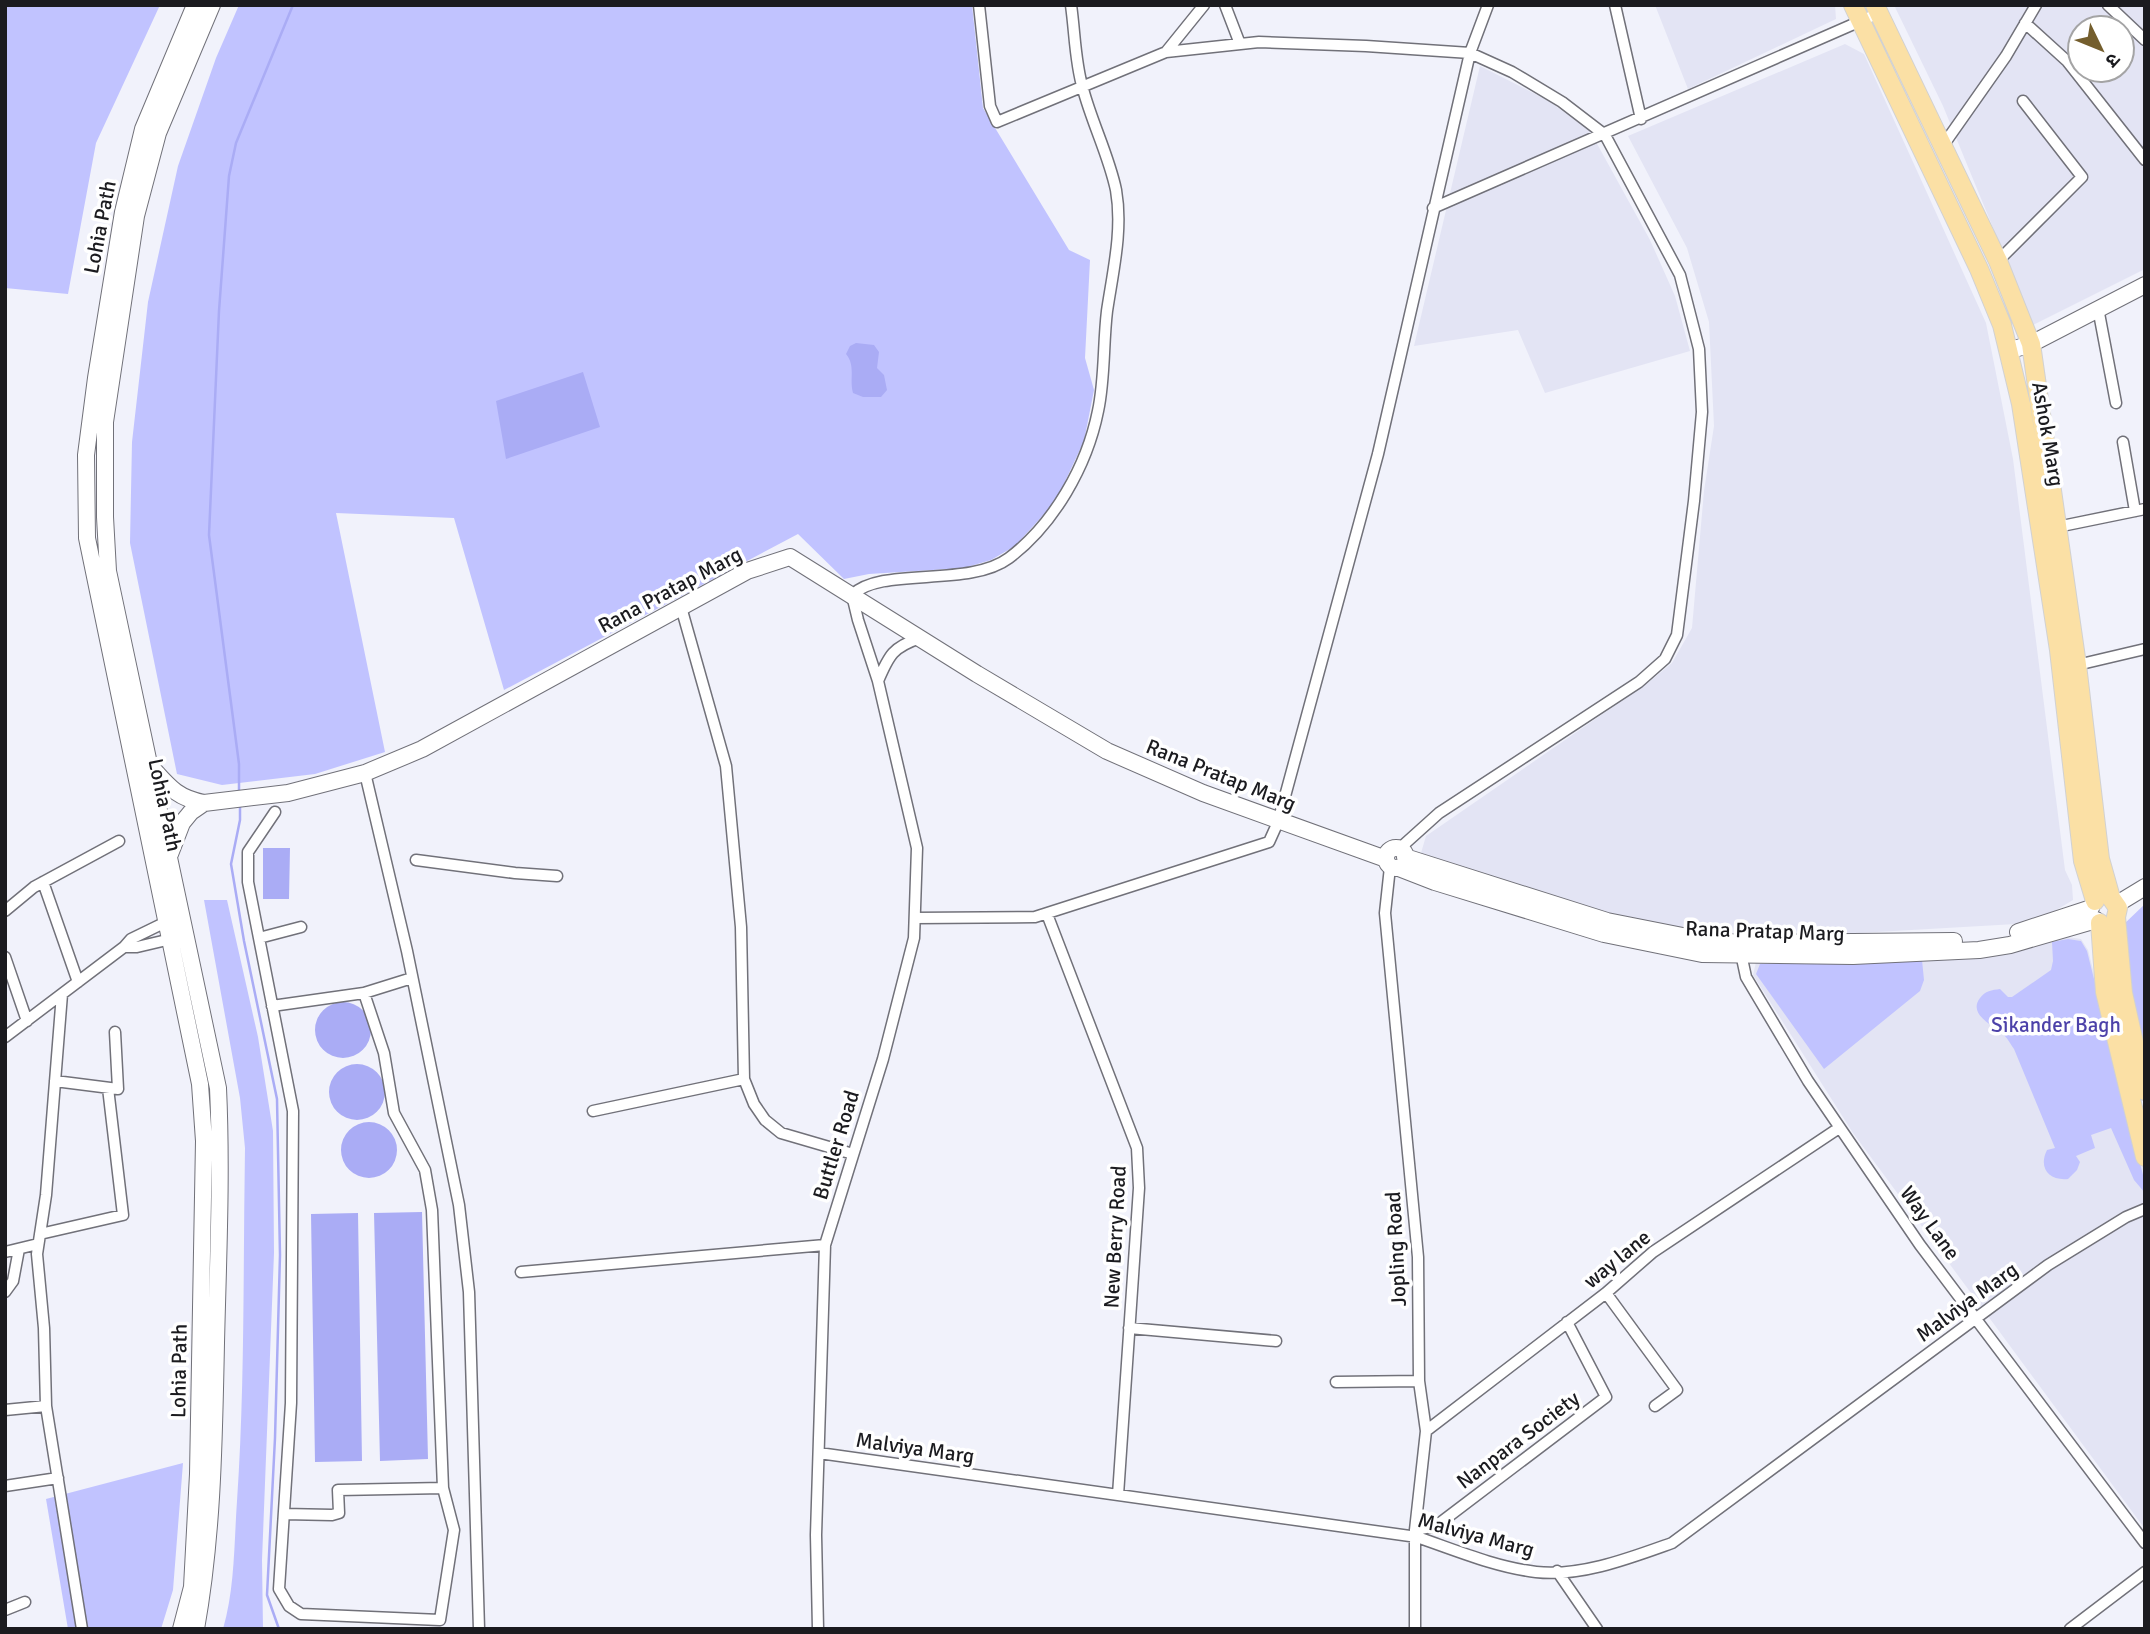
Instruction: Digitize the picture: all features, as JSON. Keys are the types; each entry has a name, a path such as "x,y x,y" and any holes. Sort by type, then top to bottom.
{"main road":[{"name":"Lohia Path","path":"181,1629 192,1587 198,1474 204,1141 200,1084 87,538 86,455 123,212 143,128 195,5"},
{"name":"Lohia Path","path":"196,1629 203,1590 212,1497 221,1148 218,1088 108,571 104,517 104,422 136,216 158,133 212,5"},
{"name":"Ashok Marg","path":"1853,5 1979,269 2002,325 2021,404 2048,573 2083,861 2104,910 2145,1091"},
{"name":"Ashok Marg","path":"1877,9 1998,261 2031,344 2077,665 2100,859 2105,992 2145,1157"},
{"path":"2008,351 2031,344 2145,285"},
{"name":"Rana Pratap Marg","path":"208,802 288,793 365,773 422,748 747,571 790,557 1107,751 1278,822 1396,860 1435,882 1604,934 1702,954 1740,949 1853,956 1979,950 2010,944 2104,910 2145,887"},
{"path":"151,767 187,800 208,802"},
{"path":"170,854 182,823 191,812 208,802"}],"street":[{"path":"979,5 990,106 997,122 1166,52 1259,42 1470,53 1511,72 1562,102 1605,135 1680,275 1699,349 1702,412 1695,501 1677,635 1665,659 1639,682 1439,813 1396,860"},
{"path":"852,595 860,587 878,582 983,570 1007,559 1041,529 1064,496 1086,452 1098,411 1119,224 1115,189 1082,86 1071,5"},
{"path":"1166,52 1204,5"},
{"path":"1225,5 1240,44"},
{"path":"915,918 1035,918 1269,842 1278,822 1378,454 1470,53 1488,5"},
{"path":"1615,5 1641,119"},
{"path":"1942,147 2006,56 2036,5"},
{"path":"2108,5 2145,40"},
{"path":"1433,208 1861,22 1877,9"},
{"path":"2025,23 2067,61 2145,160"},
{"path":"1998,261 2082,177 2023,101"},
{"path":"2098,308 2116,403"},
{"path":"2057,527 2140,510 2123,442"},
{"name":"Buttler Road","path":"818,1629 816,1535 825,1245 892,1026 914,938 915,918 917,848 878,681 852,595"},
{"path":"681,607 726,766 741,927 744,1079 754,1104 765,1120 781,1133 853,1154"},
{"path":"878,681 889,656 900,645 920,638"},
{"path":"2077,665 2145,649"},
{"path":"365,773 412,978 459,1205 469,1292 479,1629"},
{"path":"275,812 248,852 248,882 293,1111 291,1403 279,1589 289,1606 301,1614 440,1620 454,1530 443,1489 438,1315 429,1188 425,1170 394,1113 384,1053 364,993"},
{"path":"5,911 43,882 119,841"},
{"path":"416,860 557,876"},
{"name":"Jopling Road","path":"1396,860 1385,914 1418,1257 1419,1381 1426,1431 1416,1534 1415,1629"},
{"path":"43,882 78,982"},
{"name":"New Berry Road","path":"1047,914 1137,1148 1139,1188 1118,1495"},
{"path":"5,1037 131,939 168,921"},
{"path":"259,938 301,927"},
{"path":"124,947 137,947 171,939"},
{"name":"Way Lane","path":"1740,949 1746,977 1839,1128 1920,1245 2145,1543"},
{"path":"5,957 10,986 27,1021"},
{"path":"272,1006 364,993 412,978"},
{"path":"62,994 46,1195 37,1254 44,1328 46,1406 82,1629"},
{"path":"55,1081 118,1089 116,1032"},
{"path":"593,1111 744,1079"},
{"path":"5,1252 19,1249 39,1239 122,1215 108,1088"},
{"name":"way lane","path":"1426,1431 1606,1293 1653,1252 1839,1128"},
{"name":"Malviya Marg","path":"819,1453 1416,1534 1483,1559 1536,1572 1583,1569 1630,1559 1672,1543 2048,1265 2126,1217 2145,1209"},
{"path":"521,1272 825,1245"},
{"path":"5,1292 13,1282 19,1249"},
{"path":"1606,1293 1677,1390 1655,1406"},
{"name":"Nanpara Society","path":"1416,1534 1436,1526 1606,1397 1567,1322"},
{"path":"1129,1328 1276,1341"},
{"path":"1336,1382 1419,1381"},
{"path":"5,1410 46,1406"},
{"path":"5,1486 58,1478"},
{"path":"284,1514 339,1513 338,1490 443,1489"},
{"path":"1557,1571 1597,1629"},
{"path":"2070,1629 2145,1572"},
{"path":"5,1610 25,1602"}],"shaded area":[{"path":"1655,5 1835,5 1836,19 1688,89"},
{"path":"1894,5 2145,5 2145,269 2033,325 1943,106"},
{"path":"1845,44 1864,54 1986,323 2013,459 2065,870 2072,885 2073,900 2053,912 2016,924 1824,935 1732,937 1632,924 1421,853 1426,836 1649,682 1672,663 1692,628 1704,491 1714,426 1709,322 1687,248 1628,136"},
{"path":"1480,66 1549,101 1590,131 1650,240 1675,296 1690,351 1545,393 1518,330 1414,346"},
{"path":"856,343 874,345 879,352 877,368 884,375 887,390 881,397 863,397 853,393 852,368 846,354 850,346"},
{"path":"583,372 600,427 506,459 496,401"},
{"path":"263,848 290,848 289,899 263,899"},
{"path":"2068,937 2081,939 2088,950 2145,1175 2145,1529 1853,1133 1753,975 1756,962 1979,957"},
{"path":"343,1002 354,1004 363,1010 369,1019 369,1041 363,1050 354,1056 343,1058 332,1056 323,1050 317,1041 315,1030 317,1019 323,1010 332,1004"},
{"path":"351,1064 363,1064 377,1072 385,1086 383,1103 377,1112 363,1120 351,1120 334,1108 329,1098 329,1086 341,1069"},
{"path":"363,1122 375,1122 389,1130 397,1144 395,1161 389,1170 375,1178 363,1178 346,1166 341,1156 341,1144 353,1127"},
{"path":"422,1212 428,1459 380,1461 374,1213"},
{"path":"358,1213 362,1461 315,1462 311,1214"}],"green space":[{"path":"5,5 160,5 96,143 68,294 5,288"},
{"path":"239,5 972,5 983,108 1069,250 1090,260 1085,358 1094,390 1084,441 1056,501 1015,546 991,560 964,568 869,574 844,579 798,534 504,690 454,518 336,513 385,752 315,774 222,785 177,774 130,543 132,442 148,302 178,166 216,58"},
{"path":"204,900 227,900 258,1037 273,1131 274,1253 262,1560 263,1629 223,1629 232,1582 240,1457 245,1148 240,1098"},
{"path":"2145,904 2145,1064 2124,978 2123,925"},
{"name":"Sikander Bagh","path":"2068,939 2081,941 2087,951 2145,1183 2145,1193 2134,1180 2111,1128 2091,1135 2095,1148 2076,1156 2080,1162 2077,1170 2068,1179 2055,1178 2047,1172 2044,1162 2047,1150 2055,1148 2014,1049 2004,1035 1984,1020 1977,1010 1980,998 1986,992 2000,989 2008,997 2012,997 2051,970 2052,942"},
{"path":"1922,960 1924,980 1920,991 1824,1069 1756,974 1760,964"},
{"path":"183,1463 173,1590 161,1629 68,1629 46,1499"}],"waterway":[{"path":"239,792 239,764 209,535 219,311 229,176 236,143 293,5"},
{"path":"240,806 240,820 231,864 277,1099 280,1255 267,1595 279,1629"}]}
